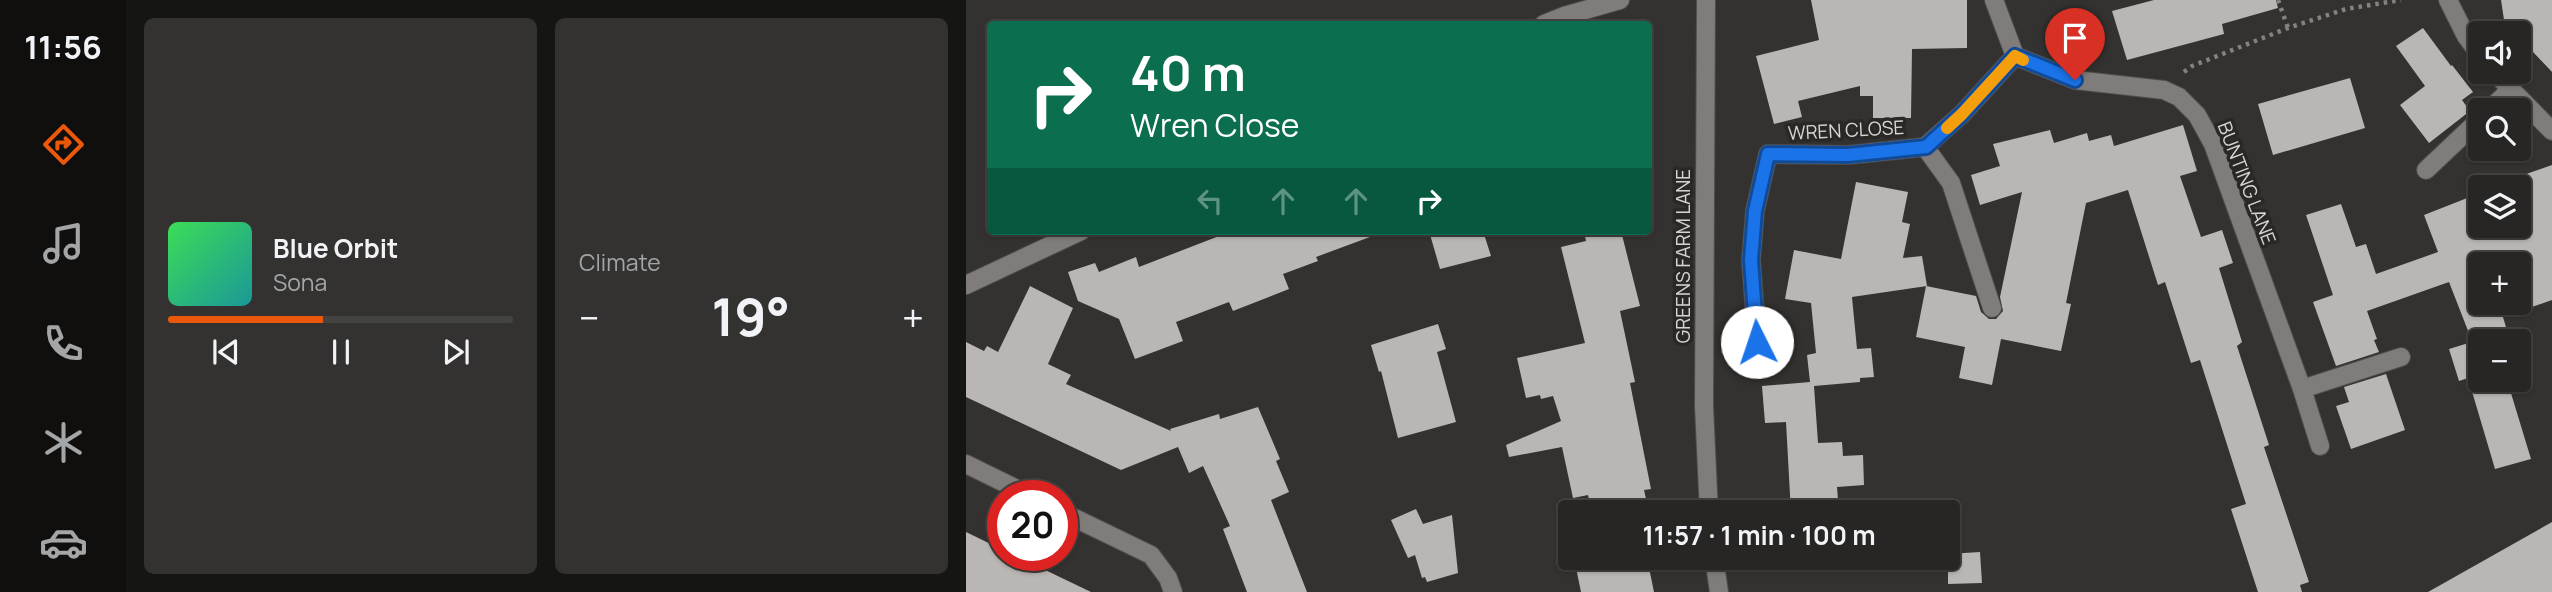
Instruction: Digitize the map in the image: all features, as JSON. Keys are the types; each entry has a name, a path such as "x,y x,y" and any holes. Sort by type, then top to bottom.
{"street":[{"path":"1552,21 1620,0"},
{"name":"GREENS FARM LANE","path":"1706,0 1703,407 1708,500"},
{"path":"1994,0 2015,56"},
{"path":"2448,0 2468,39"},
{"name":"BUNTING LANE","path":"2015,56 2075,80 2164,90 2179,97 2197,115 2213,144 2320,446"},
{"name":"WREN CLOSE","path":"1757,342 1751,260 1755,211 1768,154 1848,155 1926,147 1962,114 2015,56"},
{"path":"2505,84 2552,131"},
{"path":"2502,98 2510,90"},
{"path":"2426,170 2468,130"},
{"name":"WREN CLOSE","path":"1926,147 1951,183 1993,308"},
{"path":"966,285 1072,235"},
{"path":"2302,389 2401,357"},
{"path":"966,464 999,480"},
{"path":"1078,520 1151,555 1168,578 1173,592"},
{"path":"1716,570 1719,592"}],"path":[{"path":"2278,0 2288,28"},
{"path":"2164,90 2192,66 2288,28 2346,9 2401,0"}],"building":[{"path":"1811,0 1967,0 1967,48 1912,49 1911,118 1873,118 1873,96 1860,96 1860,86 1798,101 1802,117 1774,124 1756,56 1819,40"},
{"path":"2154,0 2276,0 2278,8 2222,24 2224,34 2127,60 2112,11"},
{"path":"2501,0 2552,0 2552,72 2531,50 2531,21 2504,21"},
{"path":"2423,28 2473,92 2462,100 2468,113 2429,143 2400,105 2425,86 2396,46"},
{"path":"2350,78 2365,128 2273,155 2258,104"},
{"path":"2183,125 2197,171 2180,176 2201,237 2222,230 2233,263 2219,268 2242,342 2237,346 2269,445 2264,447 2309,582 2300,585 2302,592 2258,592 2231,509 2246,504 2200,360 2191,363 2165,282 2158,285 2128,190 2086,203 2066,303 2071,304 2061,351 2001,339 1992,385 1959,378 1965,347 1916,337 1926,286 1976,296 1981,312 1989,319 1996,319 2003,311 2000,297 2022,192 1980,205 1971,175 2000,166 1993,144 2050,130 2054,143 2087,133 2089,141 2111,135 2114,146"},
{"path":"2552,165 2552,300 2531,307 2531,252 2468,252 2468,315 2509,315 2503,317 2506,329 2468,331 2449,282 2367,311 2379,352 2336,366 2313,302 2333,295 2306,215 2341,204 2356,247 2366,244 2376,274 2438,252 2424,215 2468,198 2468,238 2531,238 2531,175 2523,175"},
{"path":"1856,182 1908,192 1902,222 1910,224 1903,258 1922,256 1927,286 1852,297 1857,349 1871,348 1874,377 1860,378 1860,382 1814,386 1818,443 1842,442 1843,456 1863,455 1864,485 1837,487 1838,500 1790,500 1786,422 1765,423 1762,386 1810,382 1807,355 1816,353 1811,303 1785,299 1794,250 1841,259"},
{"path":"1222,235 1375,235 1316,257 1318,261 1283,274 1289,289 1233,311 1229,302 1176,322 1183,341 1135,359 1119,319 1078,301 1068,272 1095,263 1099,272 1136,257 1139,267"},
{"path":"1430,235 1484,235 1491,256 1440,269"},
{"path":"1585,235 1622,235 1640,306 1620,311 1635,382 1630,383 1651,489 1644,490 1646,500 1589,500 1588,495 1573,498 1562,447 1509,457 1506,445 1561,421 1553,396 1541,399 1540,395 1526,398 1517,358 1585,343 1561,247 1586,241"},
{"path":"1030,286 1073,308 1048,364 1071,375 1066,384 1171,431 1170,429 1219,414 1220,419 1258,407 1280,459 1276,461 1289,492 1271,500 1307,592 1247,592 1223,529 1230,526 1203,466 1189,473 1178,447 1121,470 966,397 966,342 984,351 987,346 998,352"},
{"path":"1438,324 1446,349 1437,352 1456,422 1398,438 1381,371 1379,372 1371,345"},
{"path":"2468,343 2468,378 2459,381 2449,349"},
{"path":"2386,374 2405,430 2351,449 2336,406 2349,402 2344,387"},
{"path":"2472,392 2511,392 2531,459 2495,469"},
{"path":"1416,509 1423,524 1452,515 1458,573 1427,582 1425,577 1422,578 1415,555 1408,558 1391,520"},
{"path":"2552,522 2552,592 2428,592"},
{"path":"966,532 987,542 987,571 1047,571 1091,592 966,592"},
{"path":"1980,552 1982,583 1948,584 1948,570 1960,570 1960,553"},
{"path":"1576,570 1649,570 1654,592 1581,592"}],"slow traffic":[{"path":"1947,128 2015,56 2023,60"}],"route":[{"path":"1757,342 1751,260 1755,211 1768,154 1848,155 1926,147 1962,114 2015,56 2075,80"}]}
